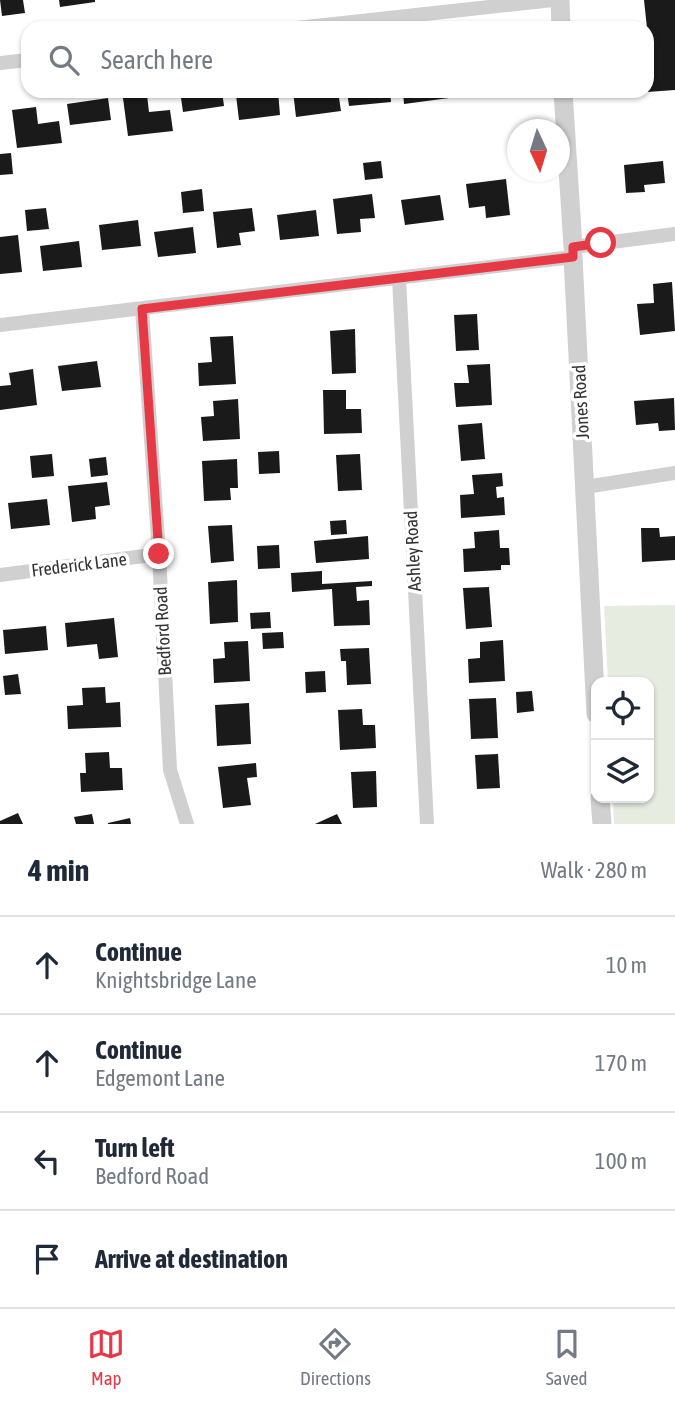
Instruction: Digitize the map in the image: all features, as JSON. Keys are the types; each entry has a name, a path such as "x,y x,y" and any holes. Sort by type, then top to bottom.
{"street":[{"path":"394,0 395,16"},
{"path":"354,21 553,0"},
{"path":"560,0 561,21"},
{"path":"0,63 21,61"},
{"name":"Jones Road","path":"562,98 594,677"},
{"path":"0,325 399,278 675,234"},
{"name":"Ashley Road","path":"399,278 427,824"},
{"name":"Bedford Road","path":"142,309 159,554 170,771 187,824"},
{"path":"585,487 675,473"},
{"name":"Frederick Lane","path":"0,575 159,554"},
{"path":"600,803 602,824"}],"shaded area":[{"path":"675,605 675,824 614,824 613,803 654,803 654,677 608,677 604,606"}],"building":[{"path":"0,0 23,0 25,13 2,16"},
{"path":"59,0 95,0 95,2 60,7"},
{"path":"644,0 675,0 675,90 654,92 654,21 646,21"},
{"path":"108,98 111,120 70,125 67,104"},
{"path":"123,98 147,98 149,112 170,110 173,131 128,136"},
{"path":"181,98 223,98 224,106 183,112"},
{"path":"236,98 279,98 280,115 239,120"},
{"path":"294,98 339,98 341,111 296,117"},
{"path":"348,98 391,98 391,102 349,106"},
{"path":"404,98 449,98 404,104"},
{"path":"36,107 38,124 59,121 62,143 17,148 12,110"},
{"path":"11,153 13,174 0,175 0,154"},
{"path":"381,161 383,178 365,180 363,163"},
{"path":"663,161 665,183 644,185 645,192 626,193 624,165"},
{"path":"506,179 510,215 486,218 485,206 469,208 466,184"},
{"path":"202,189 204,211 183,213 181,192"},
{"path":"372,194 375,218 360,219 361,232 337,234 333,199"},
{"path":"440,195 444,220 405,225 401,200"},
{"path":"46,208 49,229 27,231 25,210"},
{"path":"252,208 255,231 239,233 241,245 217,248 213,212"},
{"path":"316,210 319,236 280,240 277,215"},
{"path":"138,220 141,246 102,250 99,225"},
{"path":"193,227 196,253 158,257 154,232"},
{"path":"18,235 22,272 0,274 0,237"},
{"path":"79,241 82,267 43,271 40,246"},
{"path":"672,282 675,331 640,335 637,304 654,303 653,284"},
{"path":"477,314 479,350 456,351 454,315"},
{"path":"355,329 356,373 332,374 330,331"},
{"path":"233,336 236,384 199,386 198,363 212,362 210,337"},
{"path":"97,361 101,387 62,391 58,366"},
{"path":"490,364 492,405 456,407 454,383 469,383 467,365"},
{"path":"33,369 37,405 0,410 0,386 11,385 9,373"},
{"path":"323,390 346,390 346,409 361,409 362,433 324,434"},
{"path":"674,398 675,430 659,431 658,423 636,425 634,401"},
{"path":"238,399 240,439 203,441 201,417 214,416 213,401"},
{"path":"482,423 485,459 461,461 458,425"},
{"path":"279,451 280,473 259,474 258,452"},
{"path":"52,454 54,476 32,478 30,456"},
{"path":"360,454 362,490 338,491 336,455"},
{"path":"106,457 108,475 91,477 89,459"},
{"path":"237,459 238,488 230,488 231,500 204,501 202,461"},
{"path":"502,473 503,486 496,487 497,498 504,497 505,515 461,518 460,495 474,494 472,475"},
{"path":"107,482 110,505 95,507 96,519 72,522 68,486"},
{"path":"47,499 50,525 11,529 8,503"},
{"path":"346,520 347,534 331,535 330,521"},
{"path":"232,525 234,561 211,563 208,526"},
{"path":"641,528 659,528 660,537 675,536 675,560 642,562"},
{"path":"499,530 500,548 509,548 510,565 501,565 501,570 464,572 463,549 475,548 474,532"},
{"path":"368,536 369,559 316,563 314,541"},
{"path":"279,545 280,568 258,569 257,546"},
{"path":"322,571 322,584 372,581 372,586 356,587 357,601 369,600 370,625 334,626 332,589 292,592 291,573"},
{"path":"237,580 238,622 210,624 208,582"},
{"path":"489,587 492,627 466,629 463,588"},
{"path":"270,612 271,628 251,629 250,613"},
{"path":"114,618 118,657 99,659 97,644 67,647 65,623"},
{"path":"46,626 48,650 5,654 3,630"},
{"path":"283,632 284,648 263,649 262,633"},
{"path":"503,640 505,681 469,683 468,659 480,658 480,642"},
{"path":"248,641 250,681 214,683 213,659 225,658 224,642"},
{"path":"369,648 371,684 347,685 346,661 341,661 340,649"},
{"path":"325,671 326,692 306,693 305,672"},
{"path":"18,674 21,694 5,695 3,676"},
{"path":"105,687 106,703 120,702 121,727 68,729 67,706 83,705 82,688"},
{"path":"532,691 534,711 517,713 516,692"},
{"path":"496,698 498,738 471,739 469,699"},
{"path":"249,703 251,744 217,746 215,705"},
{"path":"362,709 363,725 375,725 376,748 340,750 338,710"},
{"path":"109,752 110,768 122,768 123,790 81,792 80,773 86,773 85,753"},
{"path":"498,754 500,788 477,789 475,755"},
{"path":"256,763 257,777 247,778 251,805 223,808 218,767"},
{"path":"376,771 377,807 353,808 351,772"},
{"path":"18,813 23,824 0,824 0,821"},
{"path":"92,814 94,824 76,824 74,817"},
{"path":"337,814 342,824 315,824"},
{"path":"130,818 131,824 108,824 108,823"}],"route":[{"path":"159,554 142,309 573,257 573,247 601,243"}]}
